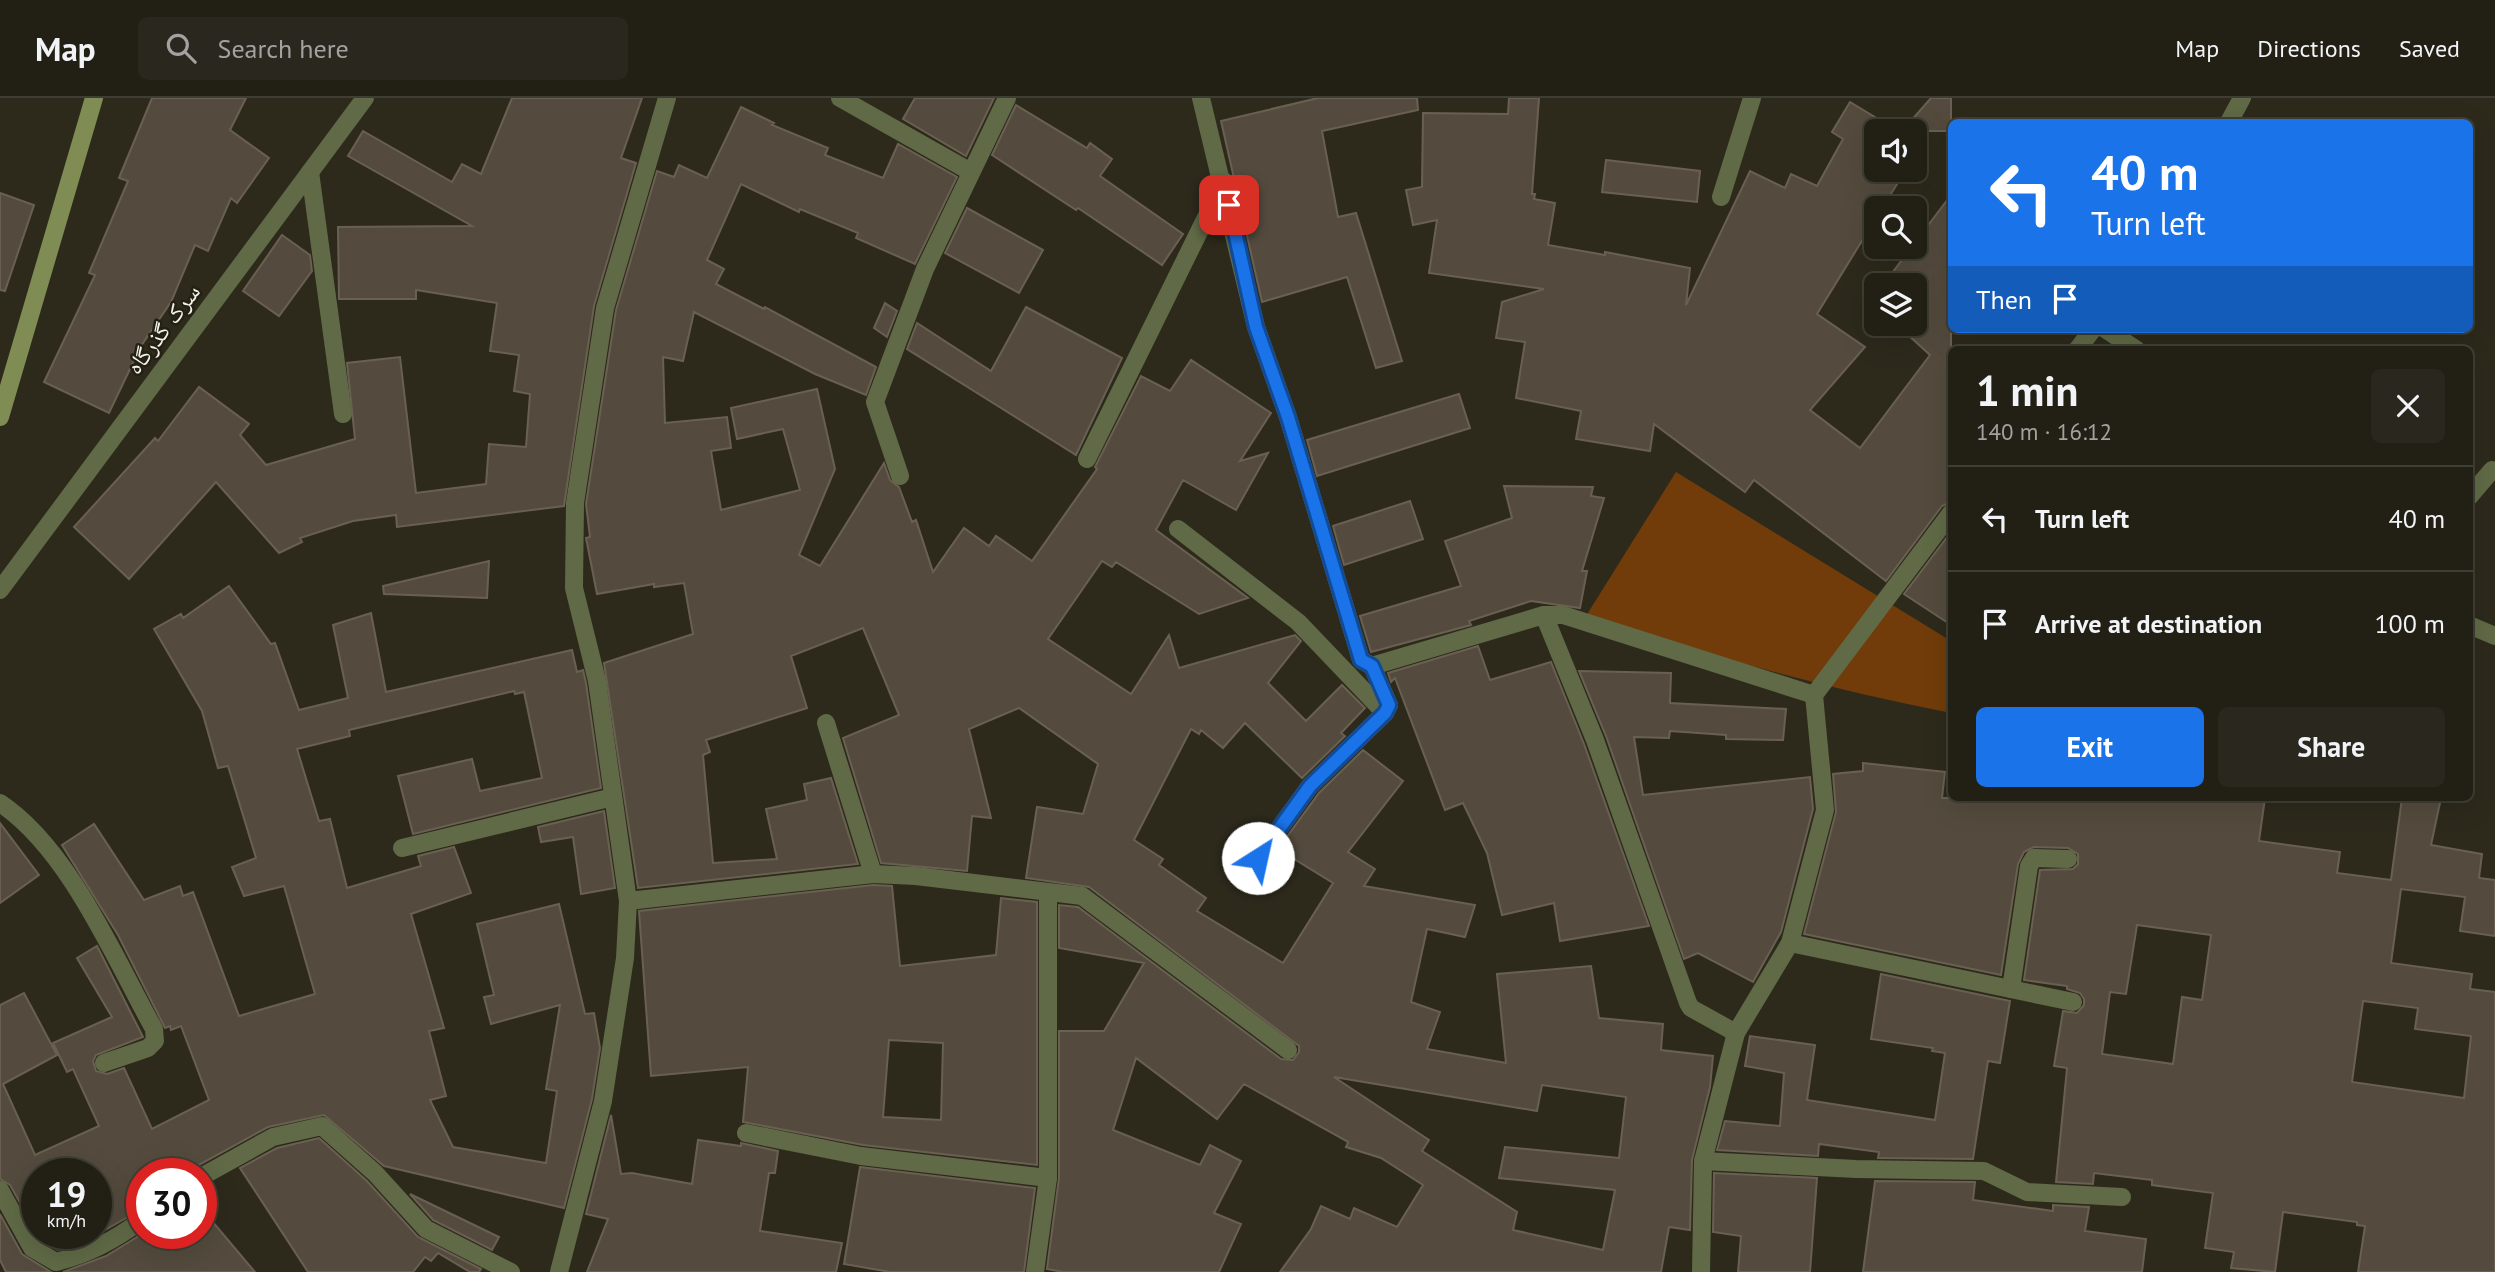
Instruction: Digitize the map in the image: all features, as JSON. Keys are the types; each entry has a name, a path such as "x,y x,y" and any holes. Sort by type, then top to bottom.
{"main road":[{"path":"0,417 94,98"}],"street":[{"name":"سرک گذرگاه","path":"0,590 365,98"},
{"path":"559,1272 603,1101 625,958 628,901 597,681 574,588 575,503 605,307 667,98"},
{"path":"840,98 971,172"},
{"path":"900,476 875,402 925,269 1007,98"},
{"path":"1201,98 1224,181 1256,327 1288,417 1361,660 1372,666 1389,705 1385,713 1310,786 1258,858"},
{"path":"1721,197 1752,98"},
{"path":"2231,119 2242,98"},
{"path":"310,172 343,414"},
{"path":"1087,460 1224,181"},
{"path":"2111,333 2131,346"},
{"path":"2473,492 2492,470"},
{"path":"1701,1272 1703,1161 1736,1033 1790,943 1825,810 1814,695 1948,517"},
{"path":"1178,529 1298,622 1385,713"},
{"path":"1372,666 1544,615 1563,615 1814,695"},
{"path":"1544,615 1595,740 1688,1003 1691,1008 1736,1033"},
{"path":"2473,627 2495,636"},
{"path":"826,723 873,874"},
{"path":"402,848 613,797"},
{"path":"0,803 25,820 70,877 154,1029 155,1041 148,1048 104,1063"},
{"path":"2011,989 2029,866 2034,858 2043,856 2068,859"},
{"path":"628,901 873,874 916,876 1082,897 1288,1050"},
{"path":"1035,1272 1048,1178 1048,893"},
{"path":"1790,943 2073,1002"},
{"path":"217,1168 273,1137 322,1126 375,1173 426,1229 511,1272"},
{"path":"746,1133 861,1156 1048,1178"},
{"path":"1703,1161 1984,1171 2027,1192 2122,1197"},
{"path":"0,1190 32,1248 56,1262 81,1256 109,1243 126,1231"}],"shaded area":[{"path":"1676,472 1948,639 1948,712 1767,670 1586,616"}],"building":[{"path":"152,98 246,98 230,130 269,158 237,203 231,198 208,251 195,245 171,302 141,346 109,413 44,382 95,275 89,273 128,181 119,178"},
{"path":"512,98 642,98 621,158 636,163 594,306 564,506 397,527 396,515 353,521 300,538 302,542 279,553 216,482 129,579 74,527 155,438 158,441 199,387 249,424 240,435 266,465 355,439 347,363 400,357 416,493 486,484 489,444 526,447 530,394 514,391 519,355 490,351 497,303 416,290 416,299 339,299 338,227 472,226 348,156 363,131 452,182 462,164 481,174"},
{"path":"915,98 994,98 966,156 903,119"},
{"path":"1318,98 1417,98 1418,110 1322,131 1338,217 1356,213 1402,361 1376,368 1347,277 1262,302 1221,121"},
{"path":"1509,98 1539,98 1532,194 1535,194 1534,199 1555,203 1548,245 1605,255 1605,252 1690,268 1686,305 1750,171 1785,188 1791,174 1817,186 1843,139 1832,132 1850,102 1878,119 1864,119 1864,182 1898,182 1890,196 1864,196 1864,238 1817,314 1865,347 1810,410 1860,448 1930,355 1909,336 1927,336 1927,273 1892,273 1903,259 1927,259 1927,227 1948,199 1948,333 1951,333 1951,346 1948,346 1948,503 1942,506 1886,581 1754,480 1745,492 1654,424 1650,451 1576,439 1581,411 1516,398 1525,342 1496,338 1502,302 1544,289 1429,273 1437,220 1413,225 1406,190 1422,187 1423,113 1508,114"},
{"path":"1931,98 1951,98 1948,131 1927,131 1927,119 1913,119"},
{"path":"1016,105 1087,148 1090,143 1112,159 1100,176 1183,234 1162,265 1078,208 1076,210 992,155"},
{"path":"741,107 774,123 772,125 828,148 825,155 883,178 898,144 957,177 915,264 856,238 858,233 800,209 799,212 741,184 707,260 724,269 716,284 764,309 765,307 876,367 866,395 815,374 694,312 683,361 663,357 665,423 727,417 731,448 711,451 721,510 800,490 783,429 737,439 731,408 817,389 835,469 799,555 820,566 884,463 890,480 899,487 912,522 916,520 933,572 964,528 989,546 996,536 1032,561 1097,469 1095,467 1141,376 1170,391 1191,360 1271,413 1240,461 1268,453 1236,510 1183,480 1156,530 1248,598 1199,614 1116,562 1112,567 1102,561 1048,639 1131,694 1169,635 1179,668 1295,635 1301,641 1268,683 1306,721 1342,685 1365,708 1341,733 1345,736 1302,778 1245,723 1223,748 1201,730 1199,734 1191,729 1134,840 1163,859 1159,865 1206,898 1197,911 1283,963 1333,883 1278,849 1319,793 1363,750 1403,781 1348,852 1375,869 1364,886 1475,905 1465,937 1427,929 1411,1002 1440,1012 1427,1049 1506,1063 1497,974 1591,966 1599,1018 1663,1024 1661,1050 1713,1056 1710,1087 1692,1160 1690,1230 1669,1227 1661,1272 1280,1272 1311,1229 1321,1206 1350,1219 1354,1208 1397,1227 1423,1185 1381,1158 1346,1147 1348,1142 1244,1084 1217,1119 1136,1058 1113,1130 1200,1165 1210,1145 1241,1161 1214,1213 1241,1224 1219,1272 1063,1272 1047,1269 1059,1178 1059,1031 1104,1031 1144,963 1059,948 1059,905 1078,907 1281,1059 1293,1060 1299,1052 1299,1046 1089,887 1026,878 1037,807 1083,814 1098,764 1019,708 969,729 991,818 972,816 967,871 881,863 843,738 899,715 863,628 791,656 807,708 706,740 710,752 703,755 713,863 777,859 766,809 807,800 804,784 831,778 858,864 638,888 604,663 693,634 684,583 654,587 654,584 597,594 586,538 590,537 586,504 616,310 657,171 674,177 679,165 707,178","holes":["1334,1077 1537,1111 1542,1085 1626,1097 1619,1158 1505,1147 1499,1178 1615,1190 1603,1250 1513,1230 1517,1212 1422,1151 1429,1140"]},
{"path":"1606,160 1700,171 1697,202 1602,192"},
{"path":"0,193 34,205 5,291 0,290"},
{"path":"967,208 1043,250 1019,293 945,253"},
{"path":"282,235 310,255 312,271 279,316 243,291"},
{"path":"885,303 897,311 887,337 874,328"},
{"path":"1026,307 1122,358 1076,455 907,349 917,323 991,371"},
{"path":"1459,394 1470,428 1317,476 1307,440"},
{"path":"1504,486 1593,487 1591,496 1604,498 1582,571 1587,571 1580,608 1531,601 1469,621 1471,625 1371,652 1360,616 1461,586 1445,541 1512,518"},
{"path":"1410,501 1423,539 1344,565 1333,526"},
{"path":"1948,536 1948,623 1904,594"},
{"path":"489,561 487,598 384,594 383,586"},
{"path":"229,586 271,644 275,643 299,710 348,698 333,625 371,613 386,692 572,650 577,672 583,670 586,683 601,788 413,834 398,776 472,759 480,791 542,778 524,692 515,694 514,691 349,730 350,736 297,749 319,821 330,819 347,888 421,866 418,856 454,847 471,893 411,914 444,1028 429,1031 446,1096 430,1100 453,1147 546,1163 557,1091 546,1089 560,1005 491,1024 484,997 494,995 477,924 559,904 585,1014 594,1013 600,1048 592,1099 564,1208 384,1166 324,1115 268,1127 211,1158 126,1158 126,1218 112,1226 112,1158 21,1158 21,1205 10,1185 0,1179 0,1005 24,993 57,1055 3,1084 35,1155 99,1126 73,1069 67,1072 53,1043 112,1017 77,958 97,946 143,1037 96,1055 93,1061 96,1071 107,1074 124,1068 152,1129 209,1100 181,1026 171,1030 170,1026 165,1028 118,935 62,845 94,824 144,900 180,886 183,896 193,892 239,1016 315,994 284,886 244,896 232,867 256,858 228,766 218,768 202,711 154,629 181,614 183,618"},
{"path":"1478,646 1490,680 1551,662 1584,744 1649,926 1560,941 1554,903 1502,915 1487,853 1463,803 1445,810 1395,678 1391,682 1388,673"},
{"path":"1579,671 1671,673 1670,703 1786,709 1783,740 1726,739 1726,735 1670,731 1669,738 1634,737 1643,795 1810,777 1813,809 1781,932 1753,982 1698,953 1684,959 1606,736"},
{"path":"1863,763 1945,772 1942,798 1948,798 1948,801 2265,801 2259,841 2340,852 2337,873 2391,880 2402,801 2440,801 2431,845 2482,854 2479,878 2495,880 2495,936 2460,931 2465,897 2401,889 2391,963 2472,974 2470,989 2495,992 2495,1272 2358,1272 2365,1226 2357,1225 2357,1222 2283,1212 2275,1272 2231,1268 2234,1252 2205,1248 2213,1193 2152,1185 2152,1180 2094,1173 2093,1184 2056,1182 2067,1068 2054,1066 2063,1011 2077,1013 2084,1005 2084,999 2080,993 2067,989 2067,986 2024,980 2040,870 2073,869 2078,864 2078,854 2068,848 2034,847 2024,852 2018,864 2001,975 1804,934 1836,812 1833,774 1863,771","holes":["2137,925 2211,935 2202,1000 2182,997 2173,1064 2102,1054 2110,992 2126,994","2363,1001 2418,1008 2415,1029 2471,1036 2464,1098 2352,1082"]},
{"path":"604,811 615,888 581,894 573,837 541,842 538,827"},
{"path":"0,823 39,875 0,903"},
{"path":"873,885 892,886 900,966 996,955 1001,898 1037,902 1037,1165 863,1145 743,1122 748,1067 651,1076 639,911","holes":["889,1040 943,1043 941,1120 883,1117"]},
{"path":"1881,974 2010,1001 2000,1063 1988,1061 1973,1159 1878,1158 1879,1152 1819,1144 1818,1156 1717,1150 1725,1121 1780,1126 1784,1073 1745,1066 1750,1036 1815,1045 1807,1100 1935,1120 1945,1053 1932,1051 1933,1048 1871,1039"},
{"path":"611,1115 621,1174 632,1173 692,1184 698,1140 741,1146 741,1143 778,1151 775,1173 769,1173 760,1231 842,1243 836,1272 587,1272 608,1219 586,1214"},
{"path":"319,1138 367,1181 418,1237 481,1269 479,1272 470,1272 438,1253 431,1261 425,1257 413,1272 308,1272 240,1168 277,1148"},
{"path":"860,1167 1035,1188 1024,1272 890,1272 844,1264"},
{"path":"1714,1173 1817,1178 1810,1272 1738,1272 1741,1236 1713,1232"},
{"path":"1875,1181 1975,1182 1973,1200 2053,1211 2053,1205 2089,1207 2085,1231 2146,1239 2142,1272 1863,1272"},
{"path":"410,1194 499,1237 492,1250 433,1220"},
{"path":"0,1214 22,1254 51,1272 6,1272 0,1260"},
{"path":"217,1227 255,1272 63,1272 106,1256 126,1244 126,1249 217,1249"}],"route":[{"path":"1229,205 1256,327 1288,417 1347,617 1361,660 1372,666 1389,705 1385,713 1310,786 1258,858"}]}
